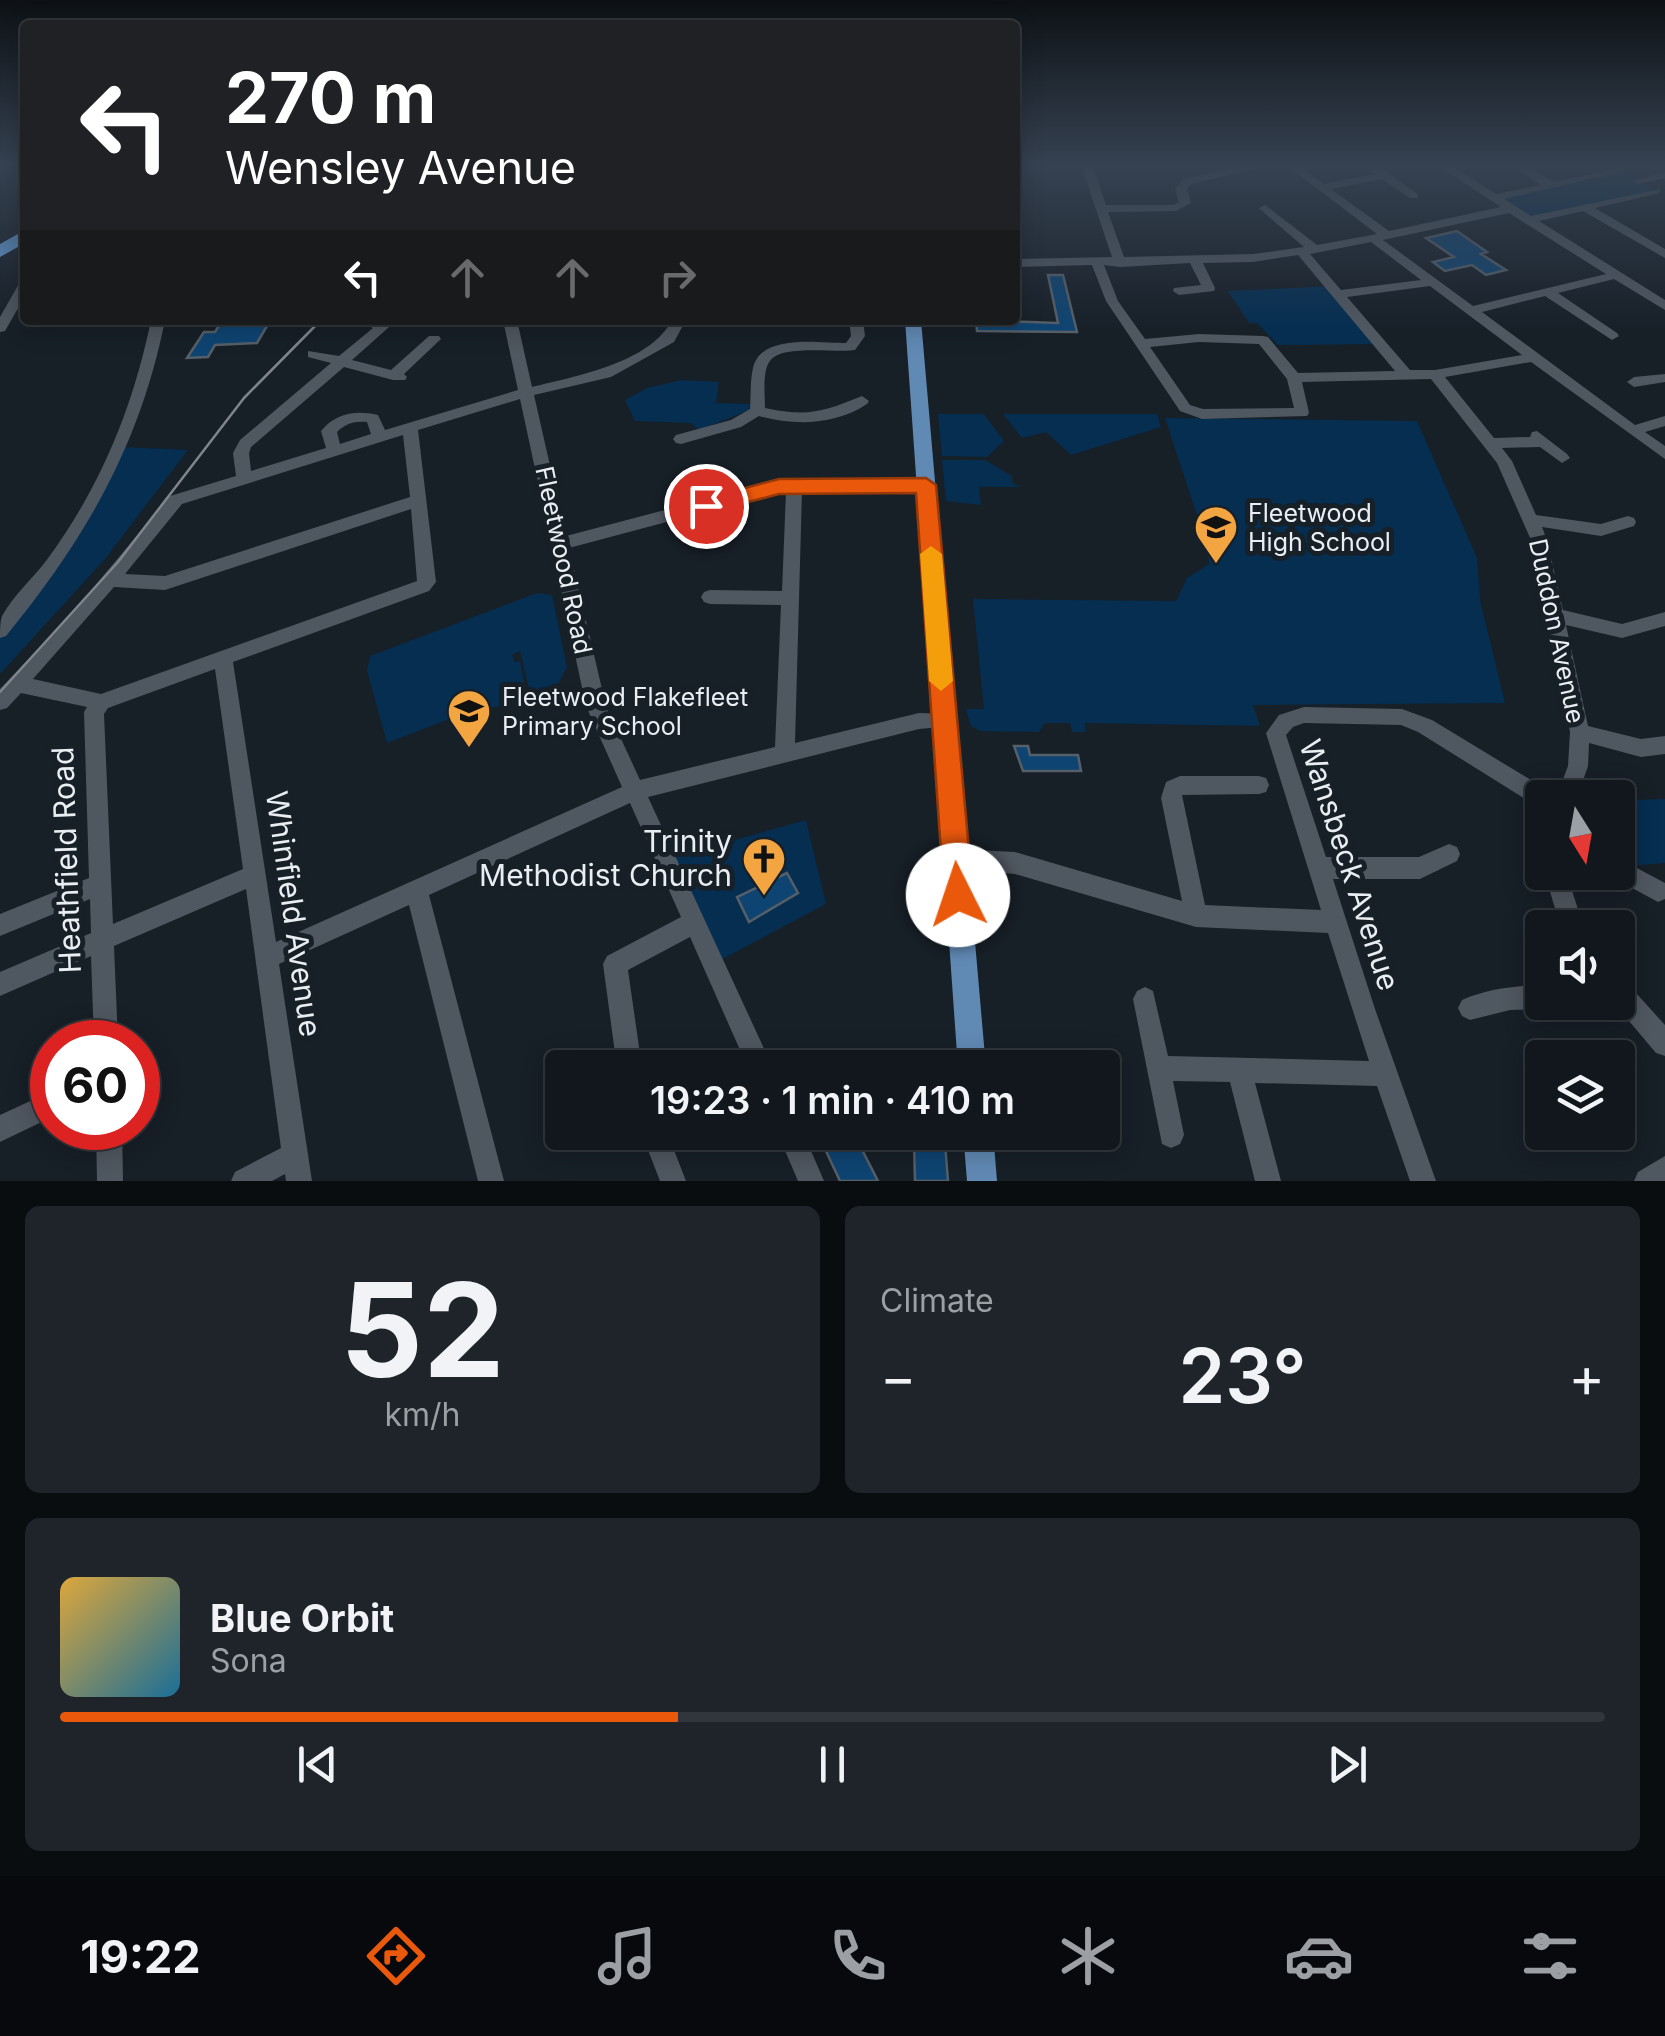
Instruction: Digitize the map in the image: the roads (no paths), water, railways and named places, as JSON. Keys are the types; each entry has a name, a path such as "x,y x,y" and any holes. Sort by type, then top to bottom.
{"main road":[{"path":"914,325 971,1050"},
{"path":"979,1150 982,1181"}],"street":[{"path":"1104,220 1120,264"},
{"path":"1277,220 1308,251 1407,376"},
{"path":"1361,220 1434,282 1665,454"},
{"path":"1020,262 1196,262 1308,251 1454,220"},
{"path":"1528,220 1665,306"},
{"path":"1607,220 1665,254"},
{"path":"1179,292 1208,288 1196,262"},
{"path":"1098,264 1112,300 1145,344 1180,403 1202,414 1302,413 1294,378 1263,340 1199,338 1145,344"},
{"path":"1473,310 1616,275"},
{"path":"1340,294 1434,282"},
{"path":"1547,292 1612,336"},
{"path":"0,328 20,296"},
{"path":"0,631 82,520 123,447 143,396 157,325"},
{"path":"244,478 240,453 245,444 384,325"},
{"name":"Fleetwood Road","path":"511,325 596,706 753,1050"},
{"path":"757,411 760,365 767,354 786,348 850,347 858,336 857,325"},
{"path":"0,702 110,580 168,506 334,450 527,392 606,374 645,355 676,327"},
{"path":"313,354 397,377 431,342 411,341"},
{"path":"1294,378 1435,374 1536,358"},
{"name":"Duddon Avenue","path":"1435,374 1492,443 1532,520 1580,732 1578,766 1573,780"},
{"path":"1634,382 1665,378"},
{"path":"686,433 736,424 757,411 786,418 857,410"},
{"path":"334,450 329,431 337,422 360,415 374,418 380,437"},
{"path":"1634,430 1665,421"},
{"path":"17,684 101,702 427,582 410,428"},
{"path":"1492,443 1538,437 1562,458"},
{"path":"560,544 794,485 926,485"},
{"path":"785,754 794,485"},
{"path":"110,580 164,583 418,500"},
{"path":"1532,520 1602,530 1628,522"},
{"path":"710,597 788,598"},
{"path":"1556,616 1622,631 1645,628 1665,619"},
{"name":"Whinfield Avenue","path":"224,656 297,1168"},
{"name":"Heathfield Road","path":"101,702 94,712 105,1020"},
{"name":"Wansbeck Avenue","path":"1423,1181 1276,742 1280,726 1295,716 1413,720 1525,788"},
{"path":"266,958 635,791 919,722 944,720"},
{"path":"1580,732 1626,746 1665,745"},
{"path":"1196,916 1171,798 1173,789 1180,784 1259,785"},
{"path":"1318,868 1420,868 1449,854"},
{"path":"956,859 1015,863 1196,916 1334,922"},
{"path":"0,984 253,875"},
{"path":"1635,878 1658,891"},
{"path":"0,925 100,884"},
{"path":"416,889 492,1181"},
{"path":"624,1050 623,997 615,964 695,922"},
{"path":"1145,998 1171,1135"},
{"path":"1470,1008 1525,998"},
{"path":"1635,1010 1665,1044"},
{"path":"1159,1068 1385,1074"},
{"path":"1239,1070 1268,1181"},
{"path":"0,1129 30,1115"},
{"path":"109,1150 110,1181"},
{"path":"661,1150 672,1181"},
{"path":"798,1150 812,1181"},
{"path":"244,1181 297,1168"},
{"path":"1647,1181 1665,1169"}],"tram line":[{"path":"0,692 118,562 244,398 316,325"}],"place":[{"name":"Fleetwood High School","path":"1216,565"},
{"name":"Fleetwood Flakefleet Primary School","path":"469,749"},
{"name":"Trinity Methodist Church","path":"764,897"}]}
